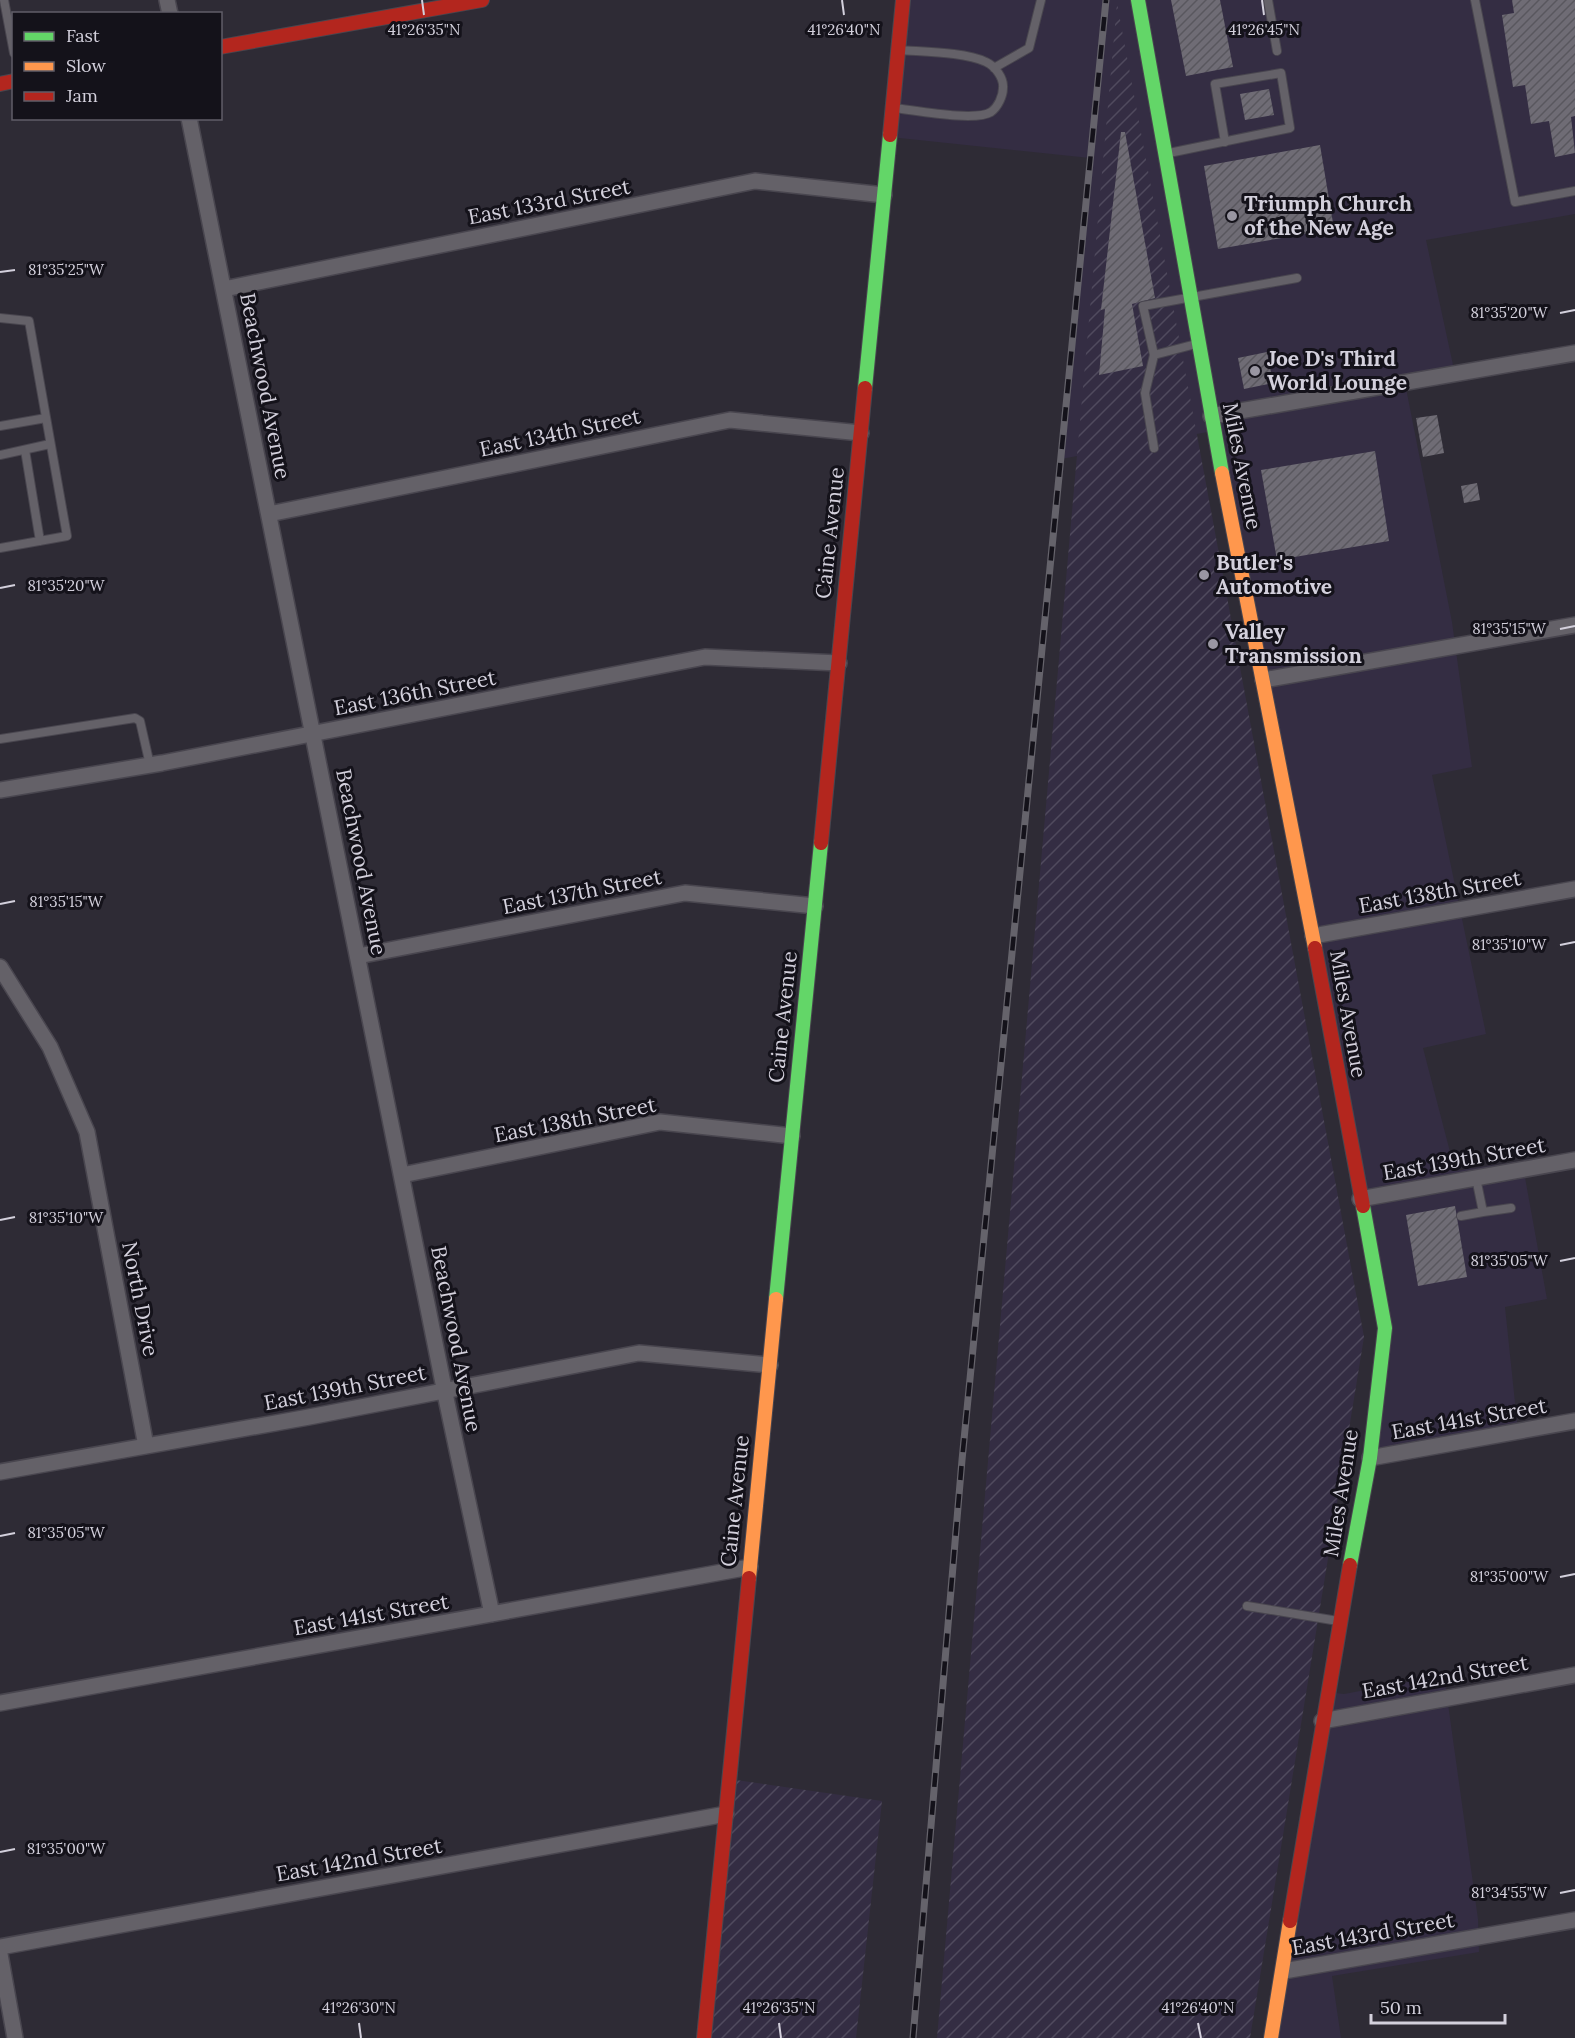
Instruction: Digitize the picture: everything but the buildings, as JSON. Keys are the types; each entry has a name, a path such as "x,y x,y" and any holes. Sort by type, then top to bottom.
{"street":[{"name":"Caine Avenue","path":"704,2038 903,0"},
{"name":"Miles Avenue","path":"1138,0 1211,416 1313,936 1385,1328 1370,1458 1322,1721 1284,1971 1271,2038"},
{"path":"222,47 471,1"},
{"name":"Beachwood Avenue","path":"189,120 315,734 444,1391 492,1614"},
{"name":"East 133rd Street","path":"224,289 755,181 884,195"},
{"path":"1211,416 1575,353"},
{"name":"East 134th Street","path":"269,514 730,420 861,433"},
{"path":"1263,680 1575,625"},
{"name":"East 136th Street","path":"0,790 315,734 705,657 838,663"},
{"name":"East 138th Street","path":"1313,936 1575,888"},
{"name":"East 137th Street","path":"358,956 685,893 815,906"},
{"name":"North Drive","path":"0,968 50,1047 87,1132 146,1446"},
{"name":"East 138th Street","path":"402,1175 660,1122 792,1136"},
{"name":"East 139th Street","path":"1360,1199 1575,1160"},
{"name":"East 139th Street","path":"0,1472 639,1353 770,1365"},
{"name":"East 141st Street","path":"1370,1458 1575,1421"},
{"name":"East 141st Street","path":"0,1703 750,1567"},
{"name":"East 142nd Street","path":"1322,1721 1575,1675"},
{"name":"East 142nd Street","path":"0,1947 726,1814"},
{"name":"East 143rd Street","path":"1284,1971 1575,1920"},
{"path":"0,1954 15,2038"}],"lane":[{"path":"4,0 3,11 12,45"},
{"path":"994,68 1029,48 1041,0"},
{"path":"1268,0 1277,51"},
{"path":"1475,0 1515,202 1575,191"},
{"path":"893,108 974,115 991,112 1001,99 1004,86 989,63 976,58 898,49"},
{"path":"1165,154 1225,142 1290,128 1281,73 1215,84 1225,142"},
{"path":"1154,448 1145,393 1154,355 1143,306 1297,278"},
{"path":"0,318 29,321 67,536 0,548"},
{"path":"1154,355 1198,343"},
{"path":"0,426 46,418"},
{"path":"0,455 51,444"},
{"path":"25,450 40,541"},
{"path":"0,739 135,718 140,721 150,765"},
{"path":"1476,1178 1483,1212"},
{"path":"1461,1216 1511,1208"},
{"path":"1247,1606 1340,1621"}],"shaded area":[{"path":"903,0 1575,0 1575,214 1426,240 1455,374 1405,383 1452,622 1472,767 1432,775 1486,1034 1423,1048 1455,1171 1522,1161 1547,1299 1505,1307 1518,1431 1370,1458 1385,1328 1213,431 1061,459 1090,158 890,137"},
{"path":"1117,3 1364,1337 1250,2038 937,2038"},
{"path":"1444,1675 1478,1919 1479,1952 1332,1976 1341,2038 1271,2038 1327,1692 1344,1694"},
{"path":"729,1779 882,1801 856,2038 704,2038"}],"railway":[{"path":"913,2038 962,1460 1106,0"}],"traffic: fast":[{"path":"1138,0 1222,473"},
{"path":"865,388 890,135"},
{"path":"776,1299 821,843"},
{"path":"1350,1565 1370,1458 1385,1328 1363,1206"}],"traffic: slow":[{"path":"1222,473 1315,948"},
{"path":"749,1578 776,1299"},
{"path":"1271,2038 1290,1921"}],"traffic: jam":[{"path":"222,47 482,0"},
{"path":"890,135 903,0"},
{"path":"0,84 12,81"},
{"path":"821,843 865,388"},
{"path":"1315,948 1363,1206"},
{"path":"1290,1921 1350,1565"},
{"path":"704,2038 749,1578"}],"place":[{"name":"Triumph Church of the New Age","path":"1232,216"},
{"name":"Joe D's Third World Lounge","path":"1255,371"},
{"name":"Butler's Automotive","path":"1204,575"},
{"name":"Valley Transmission","path":"1213,644"}]}
